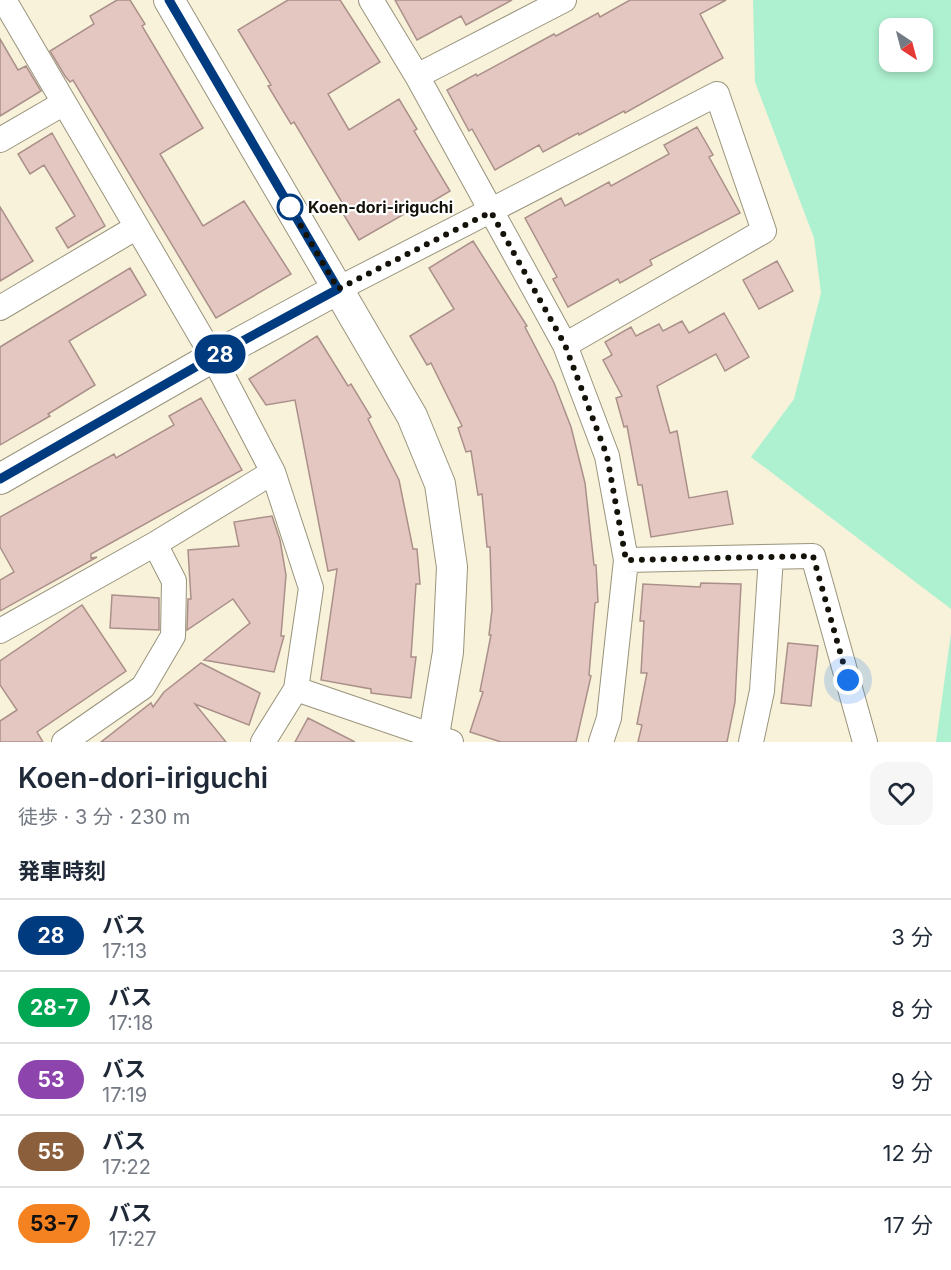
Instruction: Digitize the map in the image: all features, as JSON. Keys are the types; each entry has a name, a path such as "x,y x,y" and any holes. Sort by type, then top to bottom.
{"street":[{"path":"4,0 213,357 273,472 311,588 296,689 263,742"},
{"path":"169,0 412,416 440,484 452,567 448,652 439,740 296,689"},
{"path":"371,0 417,76 565,345 607,456 626,560 609,718 601,742"},
{"path":"417,76 564,0"},
{"path":"0,479 213,357 338,289 717,94 764,231 565,345"},
{"path":"0,140 64,103"},
{"path":"0,308 136,227"},
{"path":"0,631 155,544 273,472"},
{"path":"64,742 142,687 173,636 174,581 155,544"},
{"path":"626,560 813,556 865,742"},
{"path":"751,742 762,691 771,557"}],"green space":[{"path":"753,0 951,0 951,609 751,457 794,399 821,293 814,238 755,82"},
{"path":"951,633 951,742 936,742"}],"building":[{"path":"117,0 130,0 145,24 142,26 203,128 160,154 203,226 244,201 291,274 216,318 73,80 70,82 65,76 50,51 94,24 90,16"},
{"path":"288,0 340,0 380,62 328,94 349,130 399,99 417,129 414,131 450,191 413,213 411,210 359,240 342,212 346,209 294,122 291,124 268,86 271,85 238,30"},
{"path":"395,0 512,0 466,25 461,16 417,40"},
{"path":"630,0 726,0 700,14 723,58 625,113 624,111 543,152 539,145 495,170 472,129 469,131 447,90 554,34 556,36 598,13 600,17"},
{"path":"0,39 18,70 26,66 41,91 0,116"},
{"path":"697,127 713,155 709,157 740,213 650,260 652,265 620,283 618,279 568,307 553,279 557,277 525,218 561,198 565,206 609,182 611,186 669,154 664,145"},
{"path":"52,133 105,226 68,248 56,228 75,216 44,165 30,174 18,154"},
{"path":"0,207 33,261 0,281"},
{"path":"473,241 527,326 525,327 554,383 571,427 585,483 594,565 596,565 598,602 595,603 589,675 591,676 576,742 501,742 470,732 483,692 480,691 491,635 489,635 492,610 490,547 487,547 482,494 478,495 471,451 466,452 458,428 462,426 431,363 427,365 410,336 454,309 429,268"},
{"path":"777,261 793,291 759,309 743,280"},
{"path":"130,268 146,295 69,341 95,385 48,414 50,416 0,445 0,347"},
{"path":"724,313 749,357 725,371 716,354 657,386 670,433 677,431 689,498 727,491 733,524 651,537 642,485 638,485 627,426 624,427 616,398 622,396 603,360 612,355 605,342 631,327 636,336 659,324 663,331 682,321 689,333"},
{"path":"317,336 348,386 351,384 371,417 368,419 399,480 413,549 417,549 420,584 416,584 411,657 416,657 411,698 371,693 371,689 321,680 337,569 328,571 295,400 266,405 249,379"},
{"path":"201,398 242,470 91,554 91,558 97,557 0,611 0,580 14,572 0,547 0,517 114,454 116,458 174,425 169,416"},
{"path":"272,516 280,540 286,575 281,636 284,636 274,672 204,660 250,623 233,599 187,630 188,599 191,599 188,550 239,546 234,522"},
{"path":"701,583 741,584 735,702 727,742 638,742 642,725 637,724 647,673 641,673 644,621 640,621 643,584 700,587"},
{"path":"112,595 159,598 159,630 110,628"},
{"path":"82,605 126,671 37,732 43,742 0,742 0,721 17,710 0,685 0,661"},
{"path":"788,643 818,646 811,706 781,703"},
{"path":"201,663 260,693 249,725 195,704 226,742 101,742 151,703 153,707 164,692"},
{"path":"308,718 355,742 295,742"}],"bus line":[{"name":"28","path":"0,479 213,357 338,289 169,0"}],"place":[{"name":"Koen-dori-iriguchi","path":"290,207"}],"route":[{"path":"290,207 338,289 491,212 565,345 607,456 626,560 813,556 848,680"}]}
